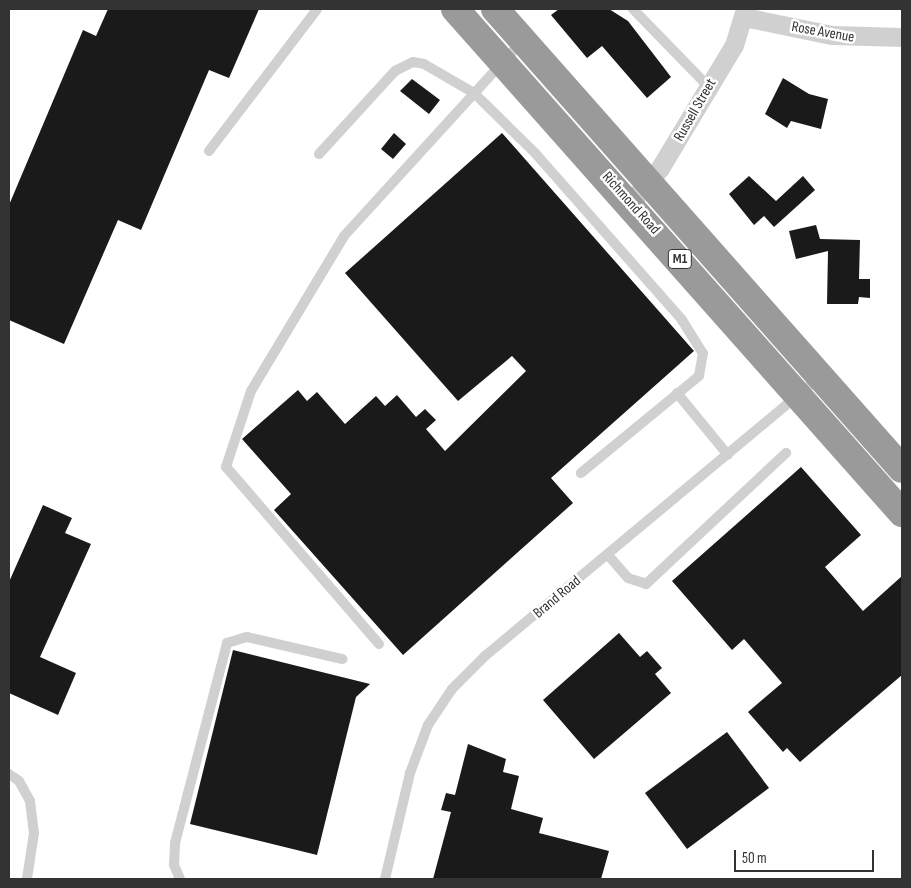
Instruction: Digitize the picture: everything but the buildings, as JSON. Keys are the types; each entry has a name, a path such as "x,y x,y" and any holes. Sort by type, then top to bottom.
{"highway":[{"name":"Richmond Road","path":"455,9 630,202 902,513"},
{"name":"Richmond Road","path":"495,9 902,469"}],"street":[{"name":"Russell Street","path":"630,202 649,183 734,45 744,13"},
{"name":"Rose Avenue","path":"744,13 832,35 902,37"}],"lane":[{"path":"210,151 317,9"},
{"path":"634,9 708,86"},
{"path":"379,644 226,467 251,391 329,258 523,40"},
{"path":"319,154 405,64 424,64 474,93 535,153 682,320 704,353 704,363 699,376 581,473"},
{"name":"Brand Road","path":"385,879 410,773 428,725 452,689 821,376"},
{"path":"677,393 728,455"},
{"path":"608,555 628,578 646,584 786,453"},
{"path":"180,879 174,865 175,843 227,643 247,637 342,659"},
{"path":"9,774 19,781 30,801 34,833 27,879"}]}
